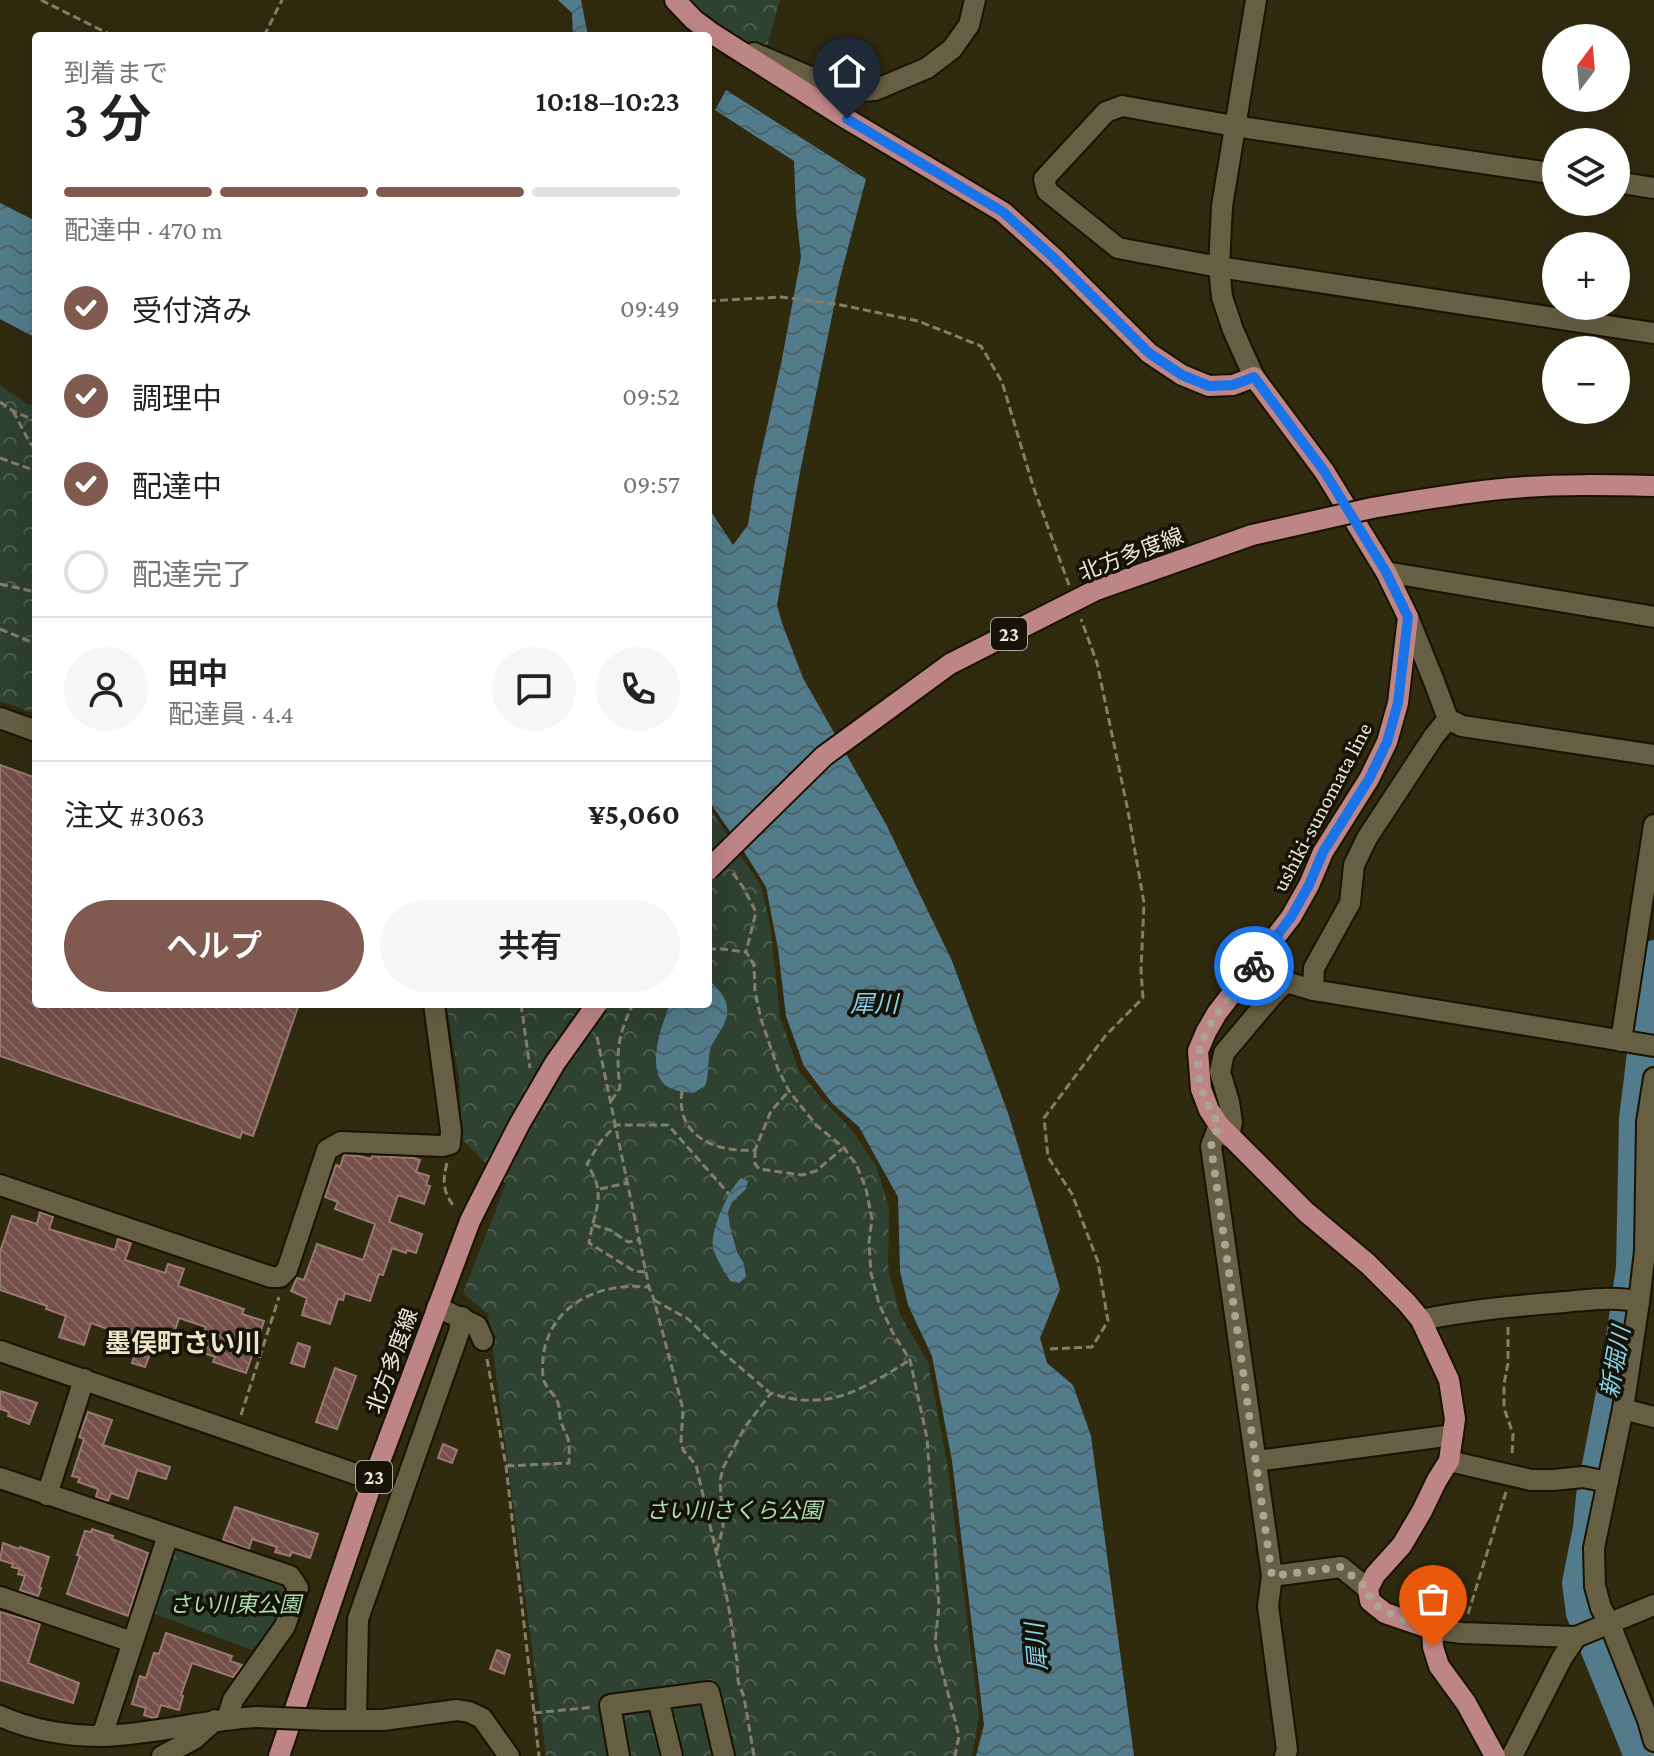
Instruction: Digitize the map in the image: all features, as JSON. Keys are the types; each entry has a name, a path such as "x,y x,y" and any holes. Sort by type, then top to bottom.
{"main road":[{"path":"675,0 710,32"},
{"path":"713,34 1003,212 1149,353 1182,375 1209,386 1233,385 1254,377 1324,471 1386,572 1408,617"},
{"name":"北方多度線","path":"712,866 824,756 950,664 1096,590 1252,535 1372,508 1512,488 1654,486"},
{"name":"ushiki-sunomata line","path":"1368,1589 1375,1575 1402,1545 1449,1461 1455,1419 1449,1380 1421,1320 1368,1264 1306,1212 1224,1131 1209,1110 1201,1089 1198,1051 1217,1013 1291,917 1323,852 1369,779 1387,742 1398,703 1408,617"},
{"name":"北方多度線","path":"279,1756 373,1480 470,1221 527,1111 555,1063 594,1008"},
{"path":"1368,1589 1370,1601 1385,1613 1432,1629 1439,1666 1466,1703 1495,1756"}],"street":[{"path":"713,34 845,92 875,90 927,68 952,49 969,25 975,0"},
{"path":"1254,377 1222,297 1219,267 1222,206 1256,0"},
{"path":"1542,172 1122,106 1106,112 1044,179 1047,191 1118,248 1219,267 1654,333"},
{"path":"1630,184 1654,188"},
{"path":"1386,572 1654,617"},
{"path":"1408,617 1448,719 1462,726 1654,755"},
{"path":"0,718 32,730"},
{"path":"1313,990 1314,968 1350,903 1354,865 1367,838 1448,719"},
{"path":"1285,1756 1287,1750 1268,1606 1272,1576 1211,1146 1232,1122 1220,1072 1224,1053 1286,982 1313,990 1640,1044 1654,825"},
{"path":"0,1185 271,1277 280,1277 287,1270 327,1150 341,1142 450,1144 451,1131 435,1008"},
{"path":"1654,1078 1647,1122 1650,1190 1645,1251 1631,1300 1623,1409 1598,1480 1594,1548 1595,1586 1601,1608 1610,1624 1654,1741"},
{"path":"1421,1320 1508,1306 1631,1300"},
{"path":"437,1307 477,1326 483,1340"},
{"path":"356,1720 358,1619 462,1317"},
{"path":"0,1351 373,1480"},
{"path":"47,1495 84,1379"},
{"path":"1623,1409 1654,1417"},
{"path":"1257,1461 1453,1435"},
{"path":"1449,1461 1531,1480 1598,1480"},
{"path":"0,1478 290,1576 298,1588 285,1626 221,1719 194,1739 162,1756"},
{"path":"102,1736 168,1535"},
{"path":"1272,1576 1341,1567 1368,1589"},
{"path":"0,1597 132,1642"},
{"path":"1432,1629 1576,1637 1654,1605"},
{"path":"1512,1756 1576,1637"},
{"path":"619,1756 610,1705 709,1692 724,1756"},
{"path":"658,1699 672,1756"},
{"path":"0,1716 59,1733 102,1736 221,1719 383,1720 457,1710 482,1718 509,1756"}],"path":[{"path":"41,0 105,32"},
{"path":"266,32 282,0"},
{"path":"712,301 781,297 836,304 918,321 981,346 1002,382 1033,486 1070,590"},
{"path":"0,402 32,419"},
{"path":"13,411 32,445"},
{"path":"0,458 32,470"},
{"path":"0,584 32,591"},
{"path":"1050,1349 1092,1347 1108,1321 1098,1262 1072,1194 1048,1157 1044,1118 1106,1035 1143,998 1144,903 1097,663 1081,619"},
{"path":"0,629 32,642"},
{"path":"734,874 756,912 746,952 754,965 761,1019 778,1069 789,1091 816,1125 844,1148 857,1166 872,1219 869,1242 871,1273 879,1304 910,1360 927,1438 939,1606 935,1643 959,1736 955,1756"},
{"path":"712,949 746,952"},
{"path":"522,1008 530,1069"},
{"path":"611,1101 620,1088 617,1060 619,1038 631,1008"},
{"path":"595,1031 645,1272 683,1409 683,1450 696,1465 728,1603 738,1681 744,1697 754,1756"},
{"path":"682,1091 682,1117 691,1130 722,1149 739,1152 755,1150"},
{"path":"789,1091 771,1111 755,1150 755,1164 759,1169 802,1175 816,1171 844,1148"},
{"path":"645,1272 634,1271 589,1243 599,1189 587,1164 601,1141 616,1125 668,1125 729,1194"},
{"path":"450,1144 444,1177 446,1197 470,1221"},
{"path":"599,1189 627,1183"},
{"path":"592,1224 610,1230 628,1242 640,1240"},
{"path":"236,1432 280,1292 280,1277"},
{"path":"506,1466 569,1463 569,1442 558,1404 543,1380 545,1344 559,1316 577,1301 607,1289 618,1286 649,1287"},
{"path":"654,1300 688,1319 771,1393 790,1400 814,1401 854,1393 910,1360"},
{"path":"1462,1633 1512,1476 1513,1434 1504,1408 1508,1306"},
{"path":"483,1340 506,1466 539,1756"},
{"path":"717,1554 723,1527 720,1481 723,1468 745,1427 771,1393"},
{"path":"534,1713 581,1709"}],"green space":[{"path":"682,0 780,0 766,51 733,34"},
{"path":"0,385 32,404 32,713 0,701"},
{"name":"さい川さくら公園","path":"712,811 762,888 771,931 780,1016 799,1071 852,1130 876,1166 889,1207 888,1268 900,1315 928,1362 948,1468 979,1716 972,1756 546,1756 488,1314 463,1293 506,1184 462,1139 459,1078 447,1008 712,1008"},
{"name":"さい川東公園","path":"173,1543 288,1583 278,1620 252,1650 149,1612"}],"water":[{"path":"558,0 581,0 587,32 573,32 572,13"},
{"name":"犀川","path":"726,90 866,179 839,282 800,472 777,605 803,678 887,826 952,961 1008,1113 1060,1289 1040,1338 1047,1363 1073,1385 1091,1436 1134,1756 976,1756 984,1725 952,1461 932,1356 908,1305 900,1271 898,1197 859,1127 832,1103 804,1066 786,1016 766,887 712,806 712,513 733,545 748,525 801,257 794,161 715,110"},
{"path":"0,203 32,219 32,336 0,319"},
{"path":"712,983 725,999 726,1017 711,1047 705,1086 693,1093 668,1087 657,1071 657,1047 669,1008 712,1008"},
{"path":"741,1178 748,1181 746,1189 732,1202 728,1212 737,1252 744,1264 746,1277 739,1283 730,1281 716,1255 713,1240 721,1210"}],"building":[{"path":"0,765 32,777 32,1008 298,1008 253,1136 242,1132 240,1138 0,1056"},
{"path":"344,1155 420,1160 416,1172 429,1176 426,1185 430,1186 424,1204 398,1195 389,1222 422,1234 416,1253 392,1248 370,1301 345,1293 343,1300 338,1299 330,1324 302,1315 307,1298 291,1291 297,1278 304,1280 317,1244 363,1260 375,1224 335,1209 338,1202 325,1197 336,1165 340,1167"},
{"path":"40,1212 53,1217 49,1229 115,1250 118,1239 131,1243 125,1260 165,1273 168,1264 184,1269 178,1286 244,1309 242,1314 264,1321 246,1373 213,1362 215,1357 198,1351 206,1327 179,1318 170,1346 155,1341 145,1367 132,1363 138,1345 124,1340 125,1335 91,1323 84,1345 59,1337 66,1316 0,1290 0,1252 12,1216 37,1224"},
{"path":"298,1343 310,1347 304,1367 291,1363"},
{"path":"335,1368 356,1376 337,1429 316,1422"},
{"path":"0,1391 37,1403 29,1424 8,1416 9,1412 0,1409"},
{"path":"88,1412 112,1420 103,1445 170,1467 166,1479 137,1470 128,1499 111,1493 108,1501 96,1497 98,1489 78,1482 80,1478 72,1476 84,1439 79,1437"},
{"path":"443,1444 457,1450 452,1463 438,1458"},
{"path":"235,1507 318,1534 310,1558 292,1552 290,1556 275,1552 277,1547 252,1539 249,1549 223,1540"},
{"path":"92,1529 148,1553 128,1616 67,1594 85,1531 91,1532"},
{"path":"3,1543 49,1557 38,1596 20,1590 25,1576 18,1574 20,1569 12,1567 13,1564 0,1560"},
{"path":"0,1612 40,1624 28,1663 79,1683 73,1703 0,1680"},
{"path":"166,1633 232,1656 230,1661 242,1665 233,1677 192,1663 179,1710 161,1705 157,1717 153,1718 144,1715 146,1708 132,1704 140,1676 146,1678 154,1653 159,1654"},
{"path":"497,1650 510,1655 504,1674 490,1669"}],"waterway":[{"name":"新堀川","path":"1639,1756 1581,1613 1577,1583 1631,1268 1634,1119 1654,955"}],"way so far":[{"path":"1254,966 1217,1013 1198,1051 1201,1089 1219,1125 1211,1146 1272,1576 1341,1567 1368,1589 1370,1601 1385,1613 1432,1629 1433,1647"}],"district":[{"name":"墨俣町さい川","path":"183,1343"}],"route":[{"path":"847,119 1003,212 1149,353 1182,375 1209,386 1233,385 1254,377 1324,471 1386,572 1408,617 1398,703 1387,742 1369,779 1323,852 1291,917 1254,966"}]}
